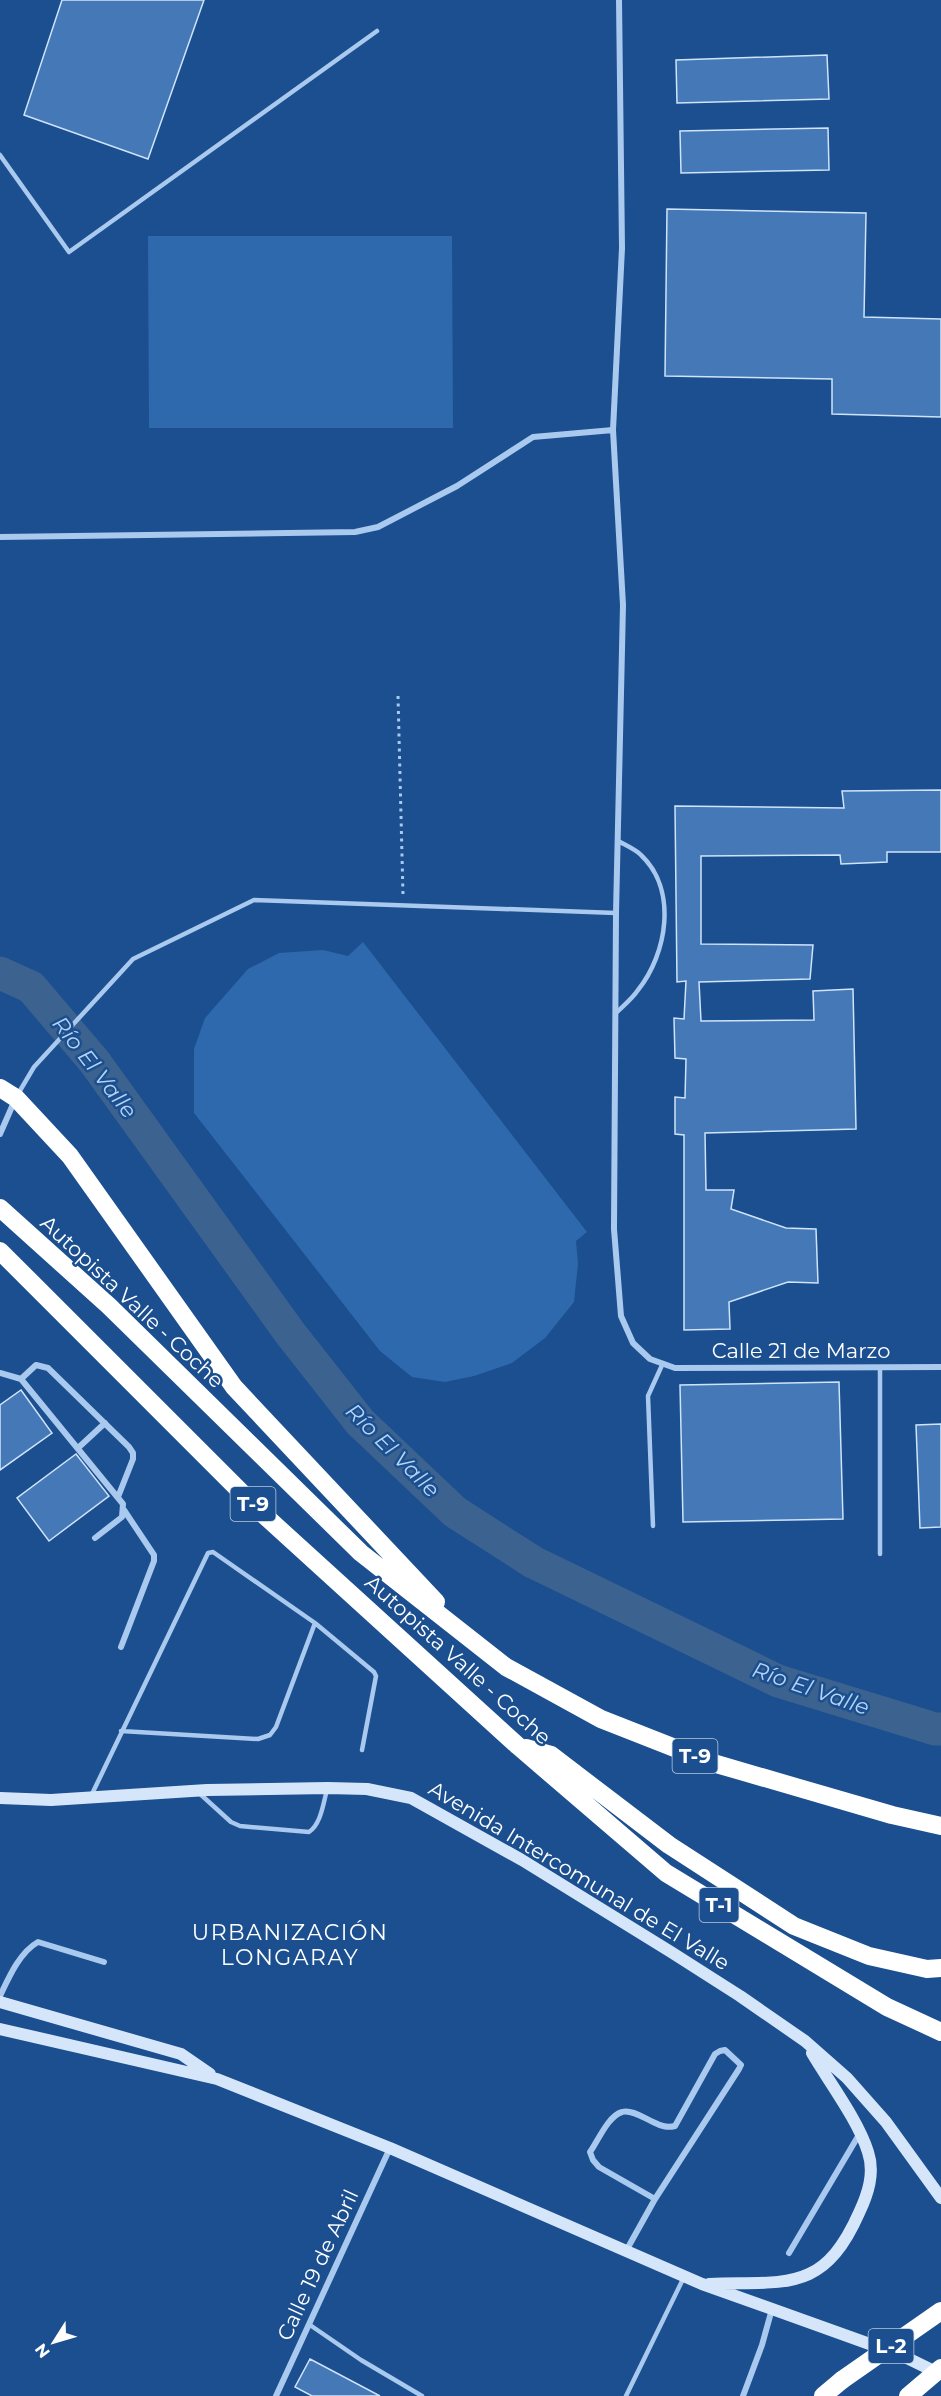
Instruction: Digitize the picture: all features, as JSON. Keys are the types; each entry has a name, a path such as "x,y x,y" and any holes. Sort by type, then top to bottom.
{"highway":[{"path":"0,1088 16,1098 70,1156 234,1387 469,1639"},
{"name":"Autopista Valle - Coche","path":"0,1208 109,1306 361,1553 506,1667 601,1719 713,1763 892,1815 941,1826"},
{"name":"Autopista Valle - Coche","path":"0,1251 264,1515 518,1746 666,1873 887,2007 941,2032"},
{"path":"518,1746 551,1755 669,1845 794,1926 870,1956 934,1968"},
{"name":"L-2","path":"822,2396 941,2311"},
{"name":"L-2","path":"908,2396 941,2368"}],"main road":[{"name":"Avenida Intercomunal de El Valle","path":"0,1798 51,1800 197,1791 328,1788 367,1789 411,1798 449,1818 671,1952 805,2041 847,2078 886,2122 941,2198"},
{"path":"0,2002 181,2054 217,2079"},
{"path":"0,2030 217,2079 390,2148 684,2277 903,2356 941,2375"},
{"path":"702,2284 790,2281 814,2273 831,2260 848,2239 865,2201 871,2178 869,2154 860,2132 805,2041"}],"street":[{"path":"619,0 622,248 613,430 623,605 616,913 614,1229 621,1316 633,1343 650,1359 663,1364"},
{"path":"0,537 355,532 378,526 457,486 533,437 613,430"},
{"path":"0,1134 16,1098"},
{"name":"Calle 21 de Marzo","path":"663,1364 675,1368 941,1367"},
{"path":"21,1379 36,1365 48,1368 133,1453 133,1459 118,1497"},
{"path":"0,1373 21,1379 118,1497 154,1556 121,1647"},
{"path":"78,1448 105,1423"},
{"path":"95,1538 122,1517 124,1510"},
{"path":"0,1996 23,1956 30,1946 38,1941 104,1962"},
{"path":"626,2252 655,2199 741,2065 725,2050 715,2055 675,2126 669,2128 661,2126 630,2112 622,2112 612,2118 590,2152 592,2160 599,2167 655,2199"},
{"path":"789,2253 860,2132"},
{"name":"Calle 19 de Abril","path":"276,2396 390,2148"},
{"path":"743,2396 762,2345 772,2309"}],"lane":[{"path":"0,155 69,252 377,31"},
{"path":"615,1013 639,990 657,955 663,933 665,908 660,880 641,855 618,841"},
{"path":"16,1098 34,1066 133,959 254,900 616,913"},
{"path":"653,1526 648,1395 663,1364"},
{"path":"880,1368 880,1554"},
{"path":"91,1797 208,1552 218,1554 315,1623 374,1672 376,1676 362,1750"},
{"path":"122,1731 258,1739 270,1735 276,1727 315,1623"},
{"path":"197,1791 231,1822 240,1826 309,1832 317,1822 328,1788"},
{"path":"626,2396 684,2277"},
{"path":"310,2325 361,2360 422,2396"}],"path":[{"path":"398,696 404,905"}],"shaded area":[{"path":"148,236 452,236 453,428 149,428"},
{"path":"363,942 587,1232 576,1241 578,1264 574,1302 545,1338 512,1363 474,1376 445,1382 412,1377 380,1351 194,1113 194,1049 205,1018 248,969 279,953 323,950 348,956"}],"building":[{"path":"62,0 204,0 148,159 24,115"},
{"path":"827,55 829,99 677,103 676,60"},
{"path":"828,128 829,170 681,173 680,131"},
{"path":"667,209 866,213 864,317 941,319 941,417 832,414 832,379 665,376"},
{"path":"941,790 941,852 887,852 887,862 841,864 840,855 701,856 701,944 813,945 810,979 699,982 701,1021 814,1020 813,991 853,989 856,1129 705,1133 706,1190 734,1190 731,1209 786,1228 816,1229 818,1283 788,1282 729,1302 730,1329 684,1330 684,1135 675,1134 675,1097 685,1098 686,1059 675,1058 674,1018 684,1019 686,981 677,982 675,806 844,808 842,791"},
{"path":"839,1382 843,1519 683,1522 680,1385"},
{"path":"21,1390 52,1433 0,1470 0,1405"},
{"path":"941,1424 941,1527 920,1528 916,1425"},
{"path":"76,1454 109,1496 49,1541 17,1498"},
{"path":"310,2359 380,2396 312,2396 295,2387"}],"waterway":[{"name":"Río El Valle","path":"0,973 31,987 94,1061 290,1333 360,1422 455,1512 533,1562 778,1681 941,1729"}],"district":[{"name":"URBANIZACIÓN LONGARAY","path":"290,1944"}]}
